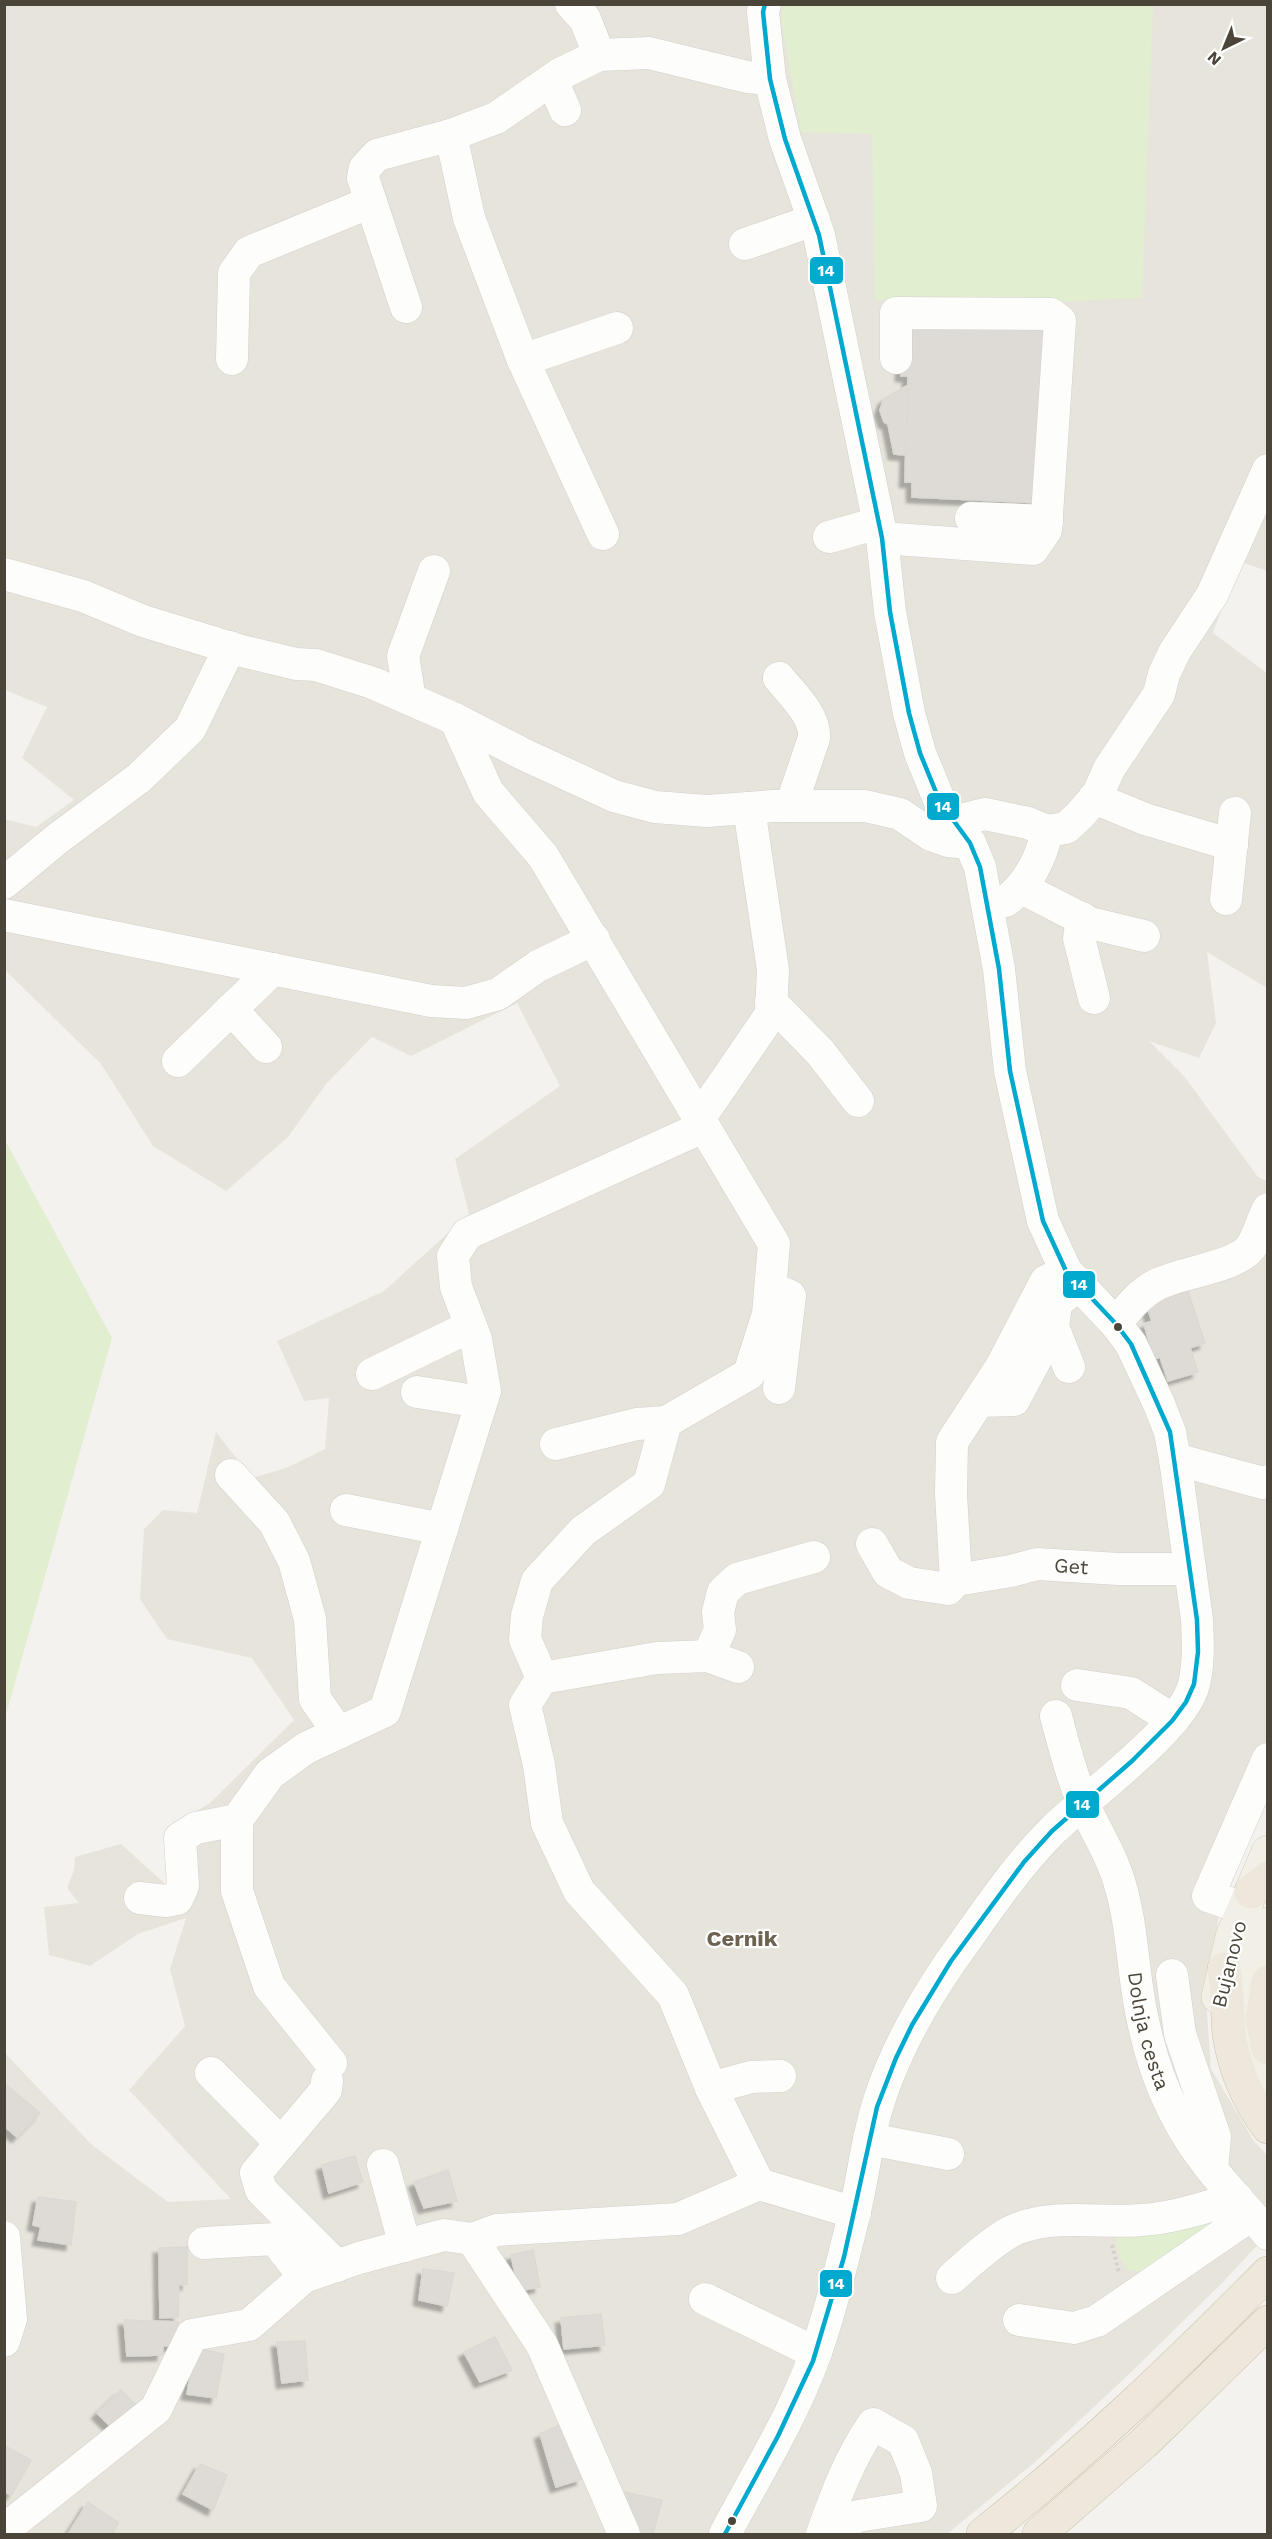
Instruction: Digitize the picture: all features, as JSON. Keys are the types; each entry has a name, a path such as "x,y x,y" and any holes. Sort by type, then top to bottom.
{"highway":[{"path":"1224,1969 1229,2033 1237,2068 1249,2097 1268,2127"},
{"path":"1268,1982 1262,2018 1268,2048"},
{"path":"1232,2309 1249,2274 1268,2253"},
{"path":"983,2535 1114,2424 1268,2273"},
{"path":"1039,2535 1144,2443 1263,2330"}],"main road":[{"name":"Bujanovo","path":"1268,1852 1257,1900 1257,1962 1249,2007 1253,2047 1268,2084"},
{"name":"Bujanovo","path":"1257,1900 1232,1937 1216,2013 1221,2055 1234,2093 1253,2124 1268,2140"}],"street":[{"path":"571,4 585,19 599,55"},
{"path":"725,2535 792,2412 816,2353 855,2213 869,2139 881,2095 897,2052 949,1965 1022,1863 1051,1832 1162,1733 1173,1720 1194,1686 1198,1651 1190,1569 1170,1432 1131,1344 1116,1324 1072,1278 1043,1221 1010,1071 999,969 980,867 963,832 940,802 930,780 909,713 890,612 880,531 828,279 814,220 785,139 770,79 763,12 765,4"},
{"path":"406,307 363,178 365,168 377,155 451,135 496,118 552,80 599,55 649,53 747,77 770,79"},
{"path":"552,80 565,110"},
{"path":"451,135 469,218 523,360 603,534"},
{"path":"232,359 234,273 249,252 371,202"},
{"path":"745,244 814,220"},
{"path":"829,537 880,531 1033,549 1046,530 1060,321 1051,314 896,314 896,358"},
{"path":"523,360 617,328"},
{"path":"4,574 83,596 143,621 230,647 296,664 316,664 339,671 455,719 525,755 614,796 655,807 707,811 792,806 866,806 900,814 931,835 948,841 985,814 1028,823 1047,831 1066,828 1094,798 1109,769 1159,694 1164,674 1175,651 1212,595 1268,470"},
{"path":"971,518 1047,520"},
{"path":"410,699 403,657 434,571"},
{"path":"4,883 57,839 139,778 190,729 230,647"},
{"path":"779,678 806,713 815,729 812,747 792,806"},
{"path":"455,719 488,792 543,856 774,1244 768,1314 749,1374 666,1422 637,1424 556,1444"},
{"path":"1094,798 1144,819 1232,845"},
{"path":"337,2266 261,2190 256,2173 326,2090 329,2072 269,1986 237,1891 237,1820 270,1774 306,1748 385,1711 484,1391 476,1339 456,1287 453,1256 467,1234 701,1123 771,1014 772,970 749,808"},
{"path":"1226,899 1235,813"},
{"path":"989,912 1022,888 1044,848 1047,831"},
{"path":"1022,888 1082,918 1109,928 1144,936"},
{"path":"4,915 431,1000 466,1003 498,994 538,966 594,939"},
{"path":"1082,918 1079,938 1094,998"},
{"path":"178,1061 273,969"},
{"path":"771,1002 853,1084"},
{"path":"231,1010 266,1047"},
{"path":"1116,1324 1131,1303 1155,1285 1185,1273 1218,1266 1241,1256 1251,1247 1268,1209"},
{"path":"980,1401 1014,1400 1053,1327 1056,1304 1072,1278"},
{"path":"956,1580 951,1494 952,1442 1001,1367 1046,1281 1072,1278"},
{"path":"770,1287 790,1296 779,1388"},
{"path":"372,1374 471,1326"},
{"path":"1053,1327 1069,1367"},
{"path":"417,1392 481,1402"},
{"path":"542,1678 525,1639 527,1616 537,1581 583,1531 649,1484 666,1422"},
{"path":"1175,1459 1263,1483 1268,1481"},
{"path":"231,1475 274,1522 294,1561 310,1619 315,1699 339,1733"},
{"path":"346,1510 442,1529"},
{"name":"Get","path":"872,1544 888,1572 909,1583 948,1589 956,1580 1011,1571 1037,1564 1118,1569 1190,1569"},
{"path":"708,1656 720,1630 718,1612 723,1592 737,1579 814,1557"},
{"path":"738,1667 708,1656 657,1658 542,1678 525,1706 539,1765 547,1823 579,1891 673,1995 711,2088 759,2184"},
{"path":"1077,1685 1131,1693 1173,1720"},
{"name":"Dolnja cesta","path":"1056,1716 1083,1803 1117,1875 1124,1897 1130,1919 1132,1957 1142,2018 1159,2075 1178,2120 1212,2169 1252,2216"},
{"path":"1257,1900 1208,1896 1268,1759"},
{"path":"140,1898 166,1901 177,1899 183,1886 180,1838 196,1828 237,1820"},
{"path":"1172,1976 1180,2034 1215,2137 1212,2169"},
{"path":"211,2073 282,2143"},
{"path":"711,2088 751,2077 780,2076"},
{"path":"869,2139 948,2154"},
{"path":"383,2165 405,2246"},
{"path":"4,2530 156,2409 192,2335 249,2325 304,2277 444,2235 472,2239 497,2230 678,2219 759,2184 855,2213"},
{"path":"952,2277 1011,2232 1042,2221 1143,2220 1174,2215 1252,2216"},
{"path":"1019,2320 1074,2328 1097,2321 1252,2216"},
{"path":"4,2236 11,2319 4,2341"},
{"path":"204,2243 275,2239 304,2277"},
{"path":"472,2239 542,2345 624,2535"},
{"path":"705,2299 816,2353"}],"shaded area":[{"path":"5,5 1267,5 1267,571 1239,561 1213,633 1267,673 1267,988 1207,952 1216,1023 1199,1058 1149,1041 1184,1076 1258,1177 1267,1181 1267,1794 1219,1915 1206,2001 1211,2069 1254,2141 1267,2155 1267,2235 1222,2283 1126,2377 1035,2462 947,2534 5,2534 5,2053 91,2144 168,2202 231,2199 129,2090 185,2026 170,1969 186,1918 138,1934 90,1966 49,1955 44,1907 79,1903 67,1888 74,1870 75,1857 121,1844 172,1890 166,1829 210,1803 294,1720 252,1658 167,1639 140,1599 144,1529 163,1510 197,1513 216,1432 252,1478 286,1468 325,1449 329,1398 304,1401 277,1341 384,1291 469,1214 455,1159 560,1086 517,1003 411,1056 372,1037 326,1084 288,1137 226,1191 153,1146 101,1064 5,970 4,819 36,827 74,800 22,758 47,707 5,690"}],"green space":[{"path":"783,4 1153,5 1142,298 1017,303 875,300 872,134 801,132 781,19"},
{"path":"5,1140 112,1338 5,1718"},
{"path":"1224,2215 1140,2272 1128,2270 1120,2257 1117,2234"}],"building":[{"path":"918,321 1048,326 1041,503 912,497 912,482 905,482 908,376 901,376 901,335"},
{"path":"908,385 906,455 894,454 888,424 884,422 880,410 884,399"},
{"path":"1186,1285 1205,1343 1190,1348 1198,1372 1168,1381 1160,1357 1154,1359 1144,1324 1152,1321 1144,1298"},
{"path":"4,2083 40,2113 17,2137 4,2126"},
{"path":"355,2156 363,2182 329,2193 322,2165"},
{"path":"448,2170 457,2201 424,2208 414,2182"},
{"path":"38,2197 76,2202 71,2245 38,2240 41,2227 33,2225"},
{"path":"187,2247 187,2284 179,2285 178,2317 160,2318 159,2248"},
{"path":"533,2250 540,2287 519,2291 511,2255"},
{"path":"423,2269 454,2273 447,2306 419,2300"},
{"path":"601,2314 605,2345 564,2349 561,2318"},
{"path":"124,2320 178,2322 179,2345 163,2346 162,2355 127,2356"},
{"path":"495,2337 512,2370 480,2382 464,2352"},
{"path":"305,2341 308,2380 282,2383 277,2342"},
{"path":"195,2348 224,2354 216,2398 187,2394"},
{"path":"121,2390 137,2406 113,2429 97,2413"},
{"path":"562,2424 582,2479 556,2487 540,2434"},
{"path":"5,2446 31,2460 11,2495 4,2492"},
{"path":"200,2464 227,2475 213,2510 183,2494"},
{"path":"624,2492 662,2500 653,2534 635,2534 620,2517"},
{"path":"88,2502 119,2523 111,2534 68,2534"}],"transit line":[{"name":"14","path":"725,2534 778,2436 813,2361 844,2257 877,2107 912,2025 951,1961 1024,1862 1052,1831 1132,1761 1172,1721 1186,1702 1194,1684 1198,1652 1197,1620 1170,1432 1131,1344 1116,1324 1066,1271 1043,1221 1010,1071 999,969 980,867 970,843 940,802 920,753 909,713 890,612 882,538 819,235 785,139 770,79 763,12 765,4"}],"district":[{"name":"Cernik","path":"742,1938"}]}
